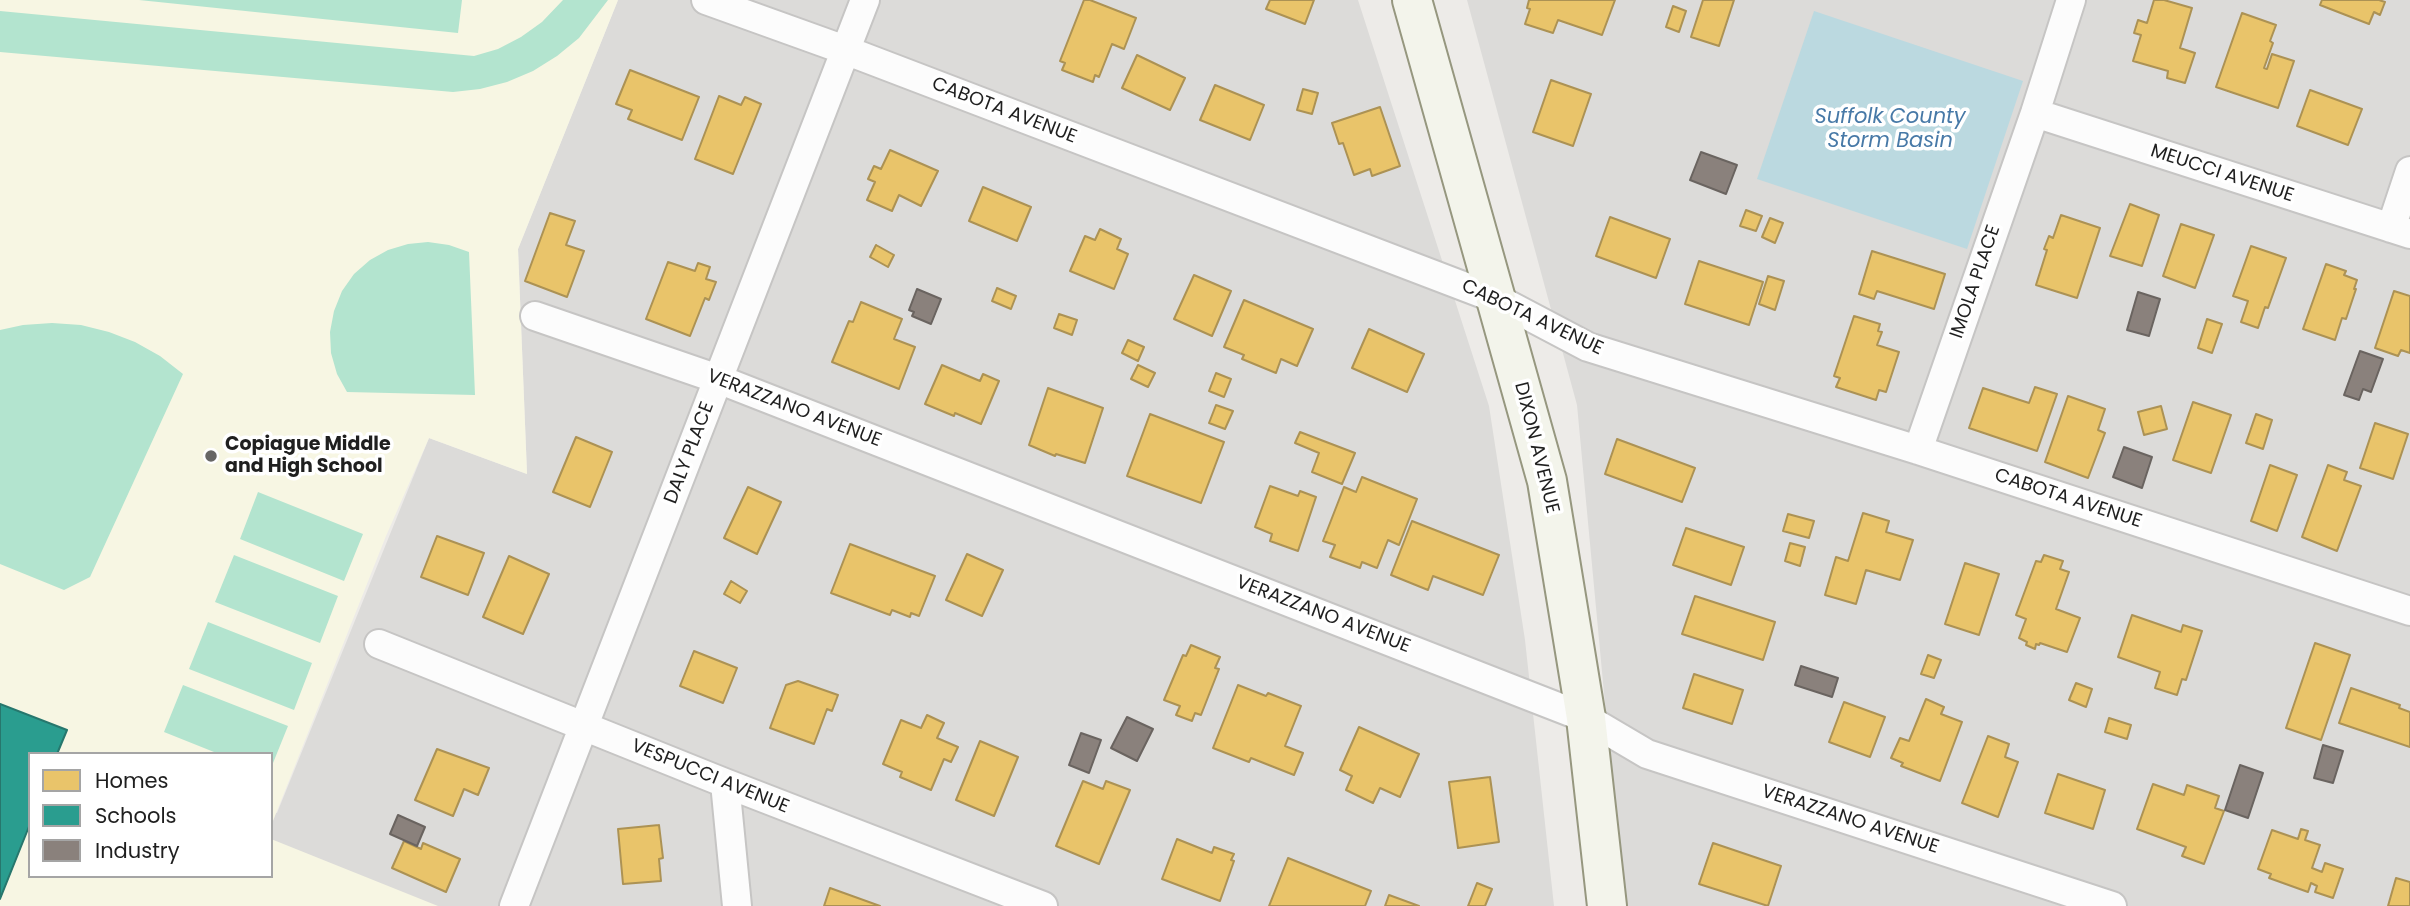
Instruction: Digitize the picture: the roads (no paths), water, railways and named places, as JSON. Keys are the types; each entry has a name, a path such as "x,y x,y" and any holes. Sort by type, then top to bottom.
{"main road":[{"name":"DIXON AVENUE","path":"1412,0 1547,481 1586,719 1607,906"}],"street":[{"name":"CABOTA AVENUE","path":"706,0 845,50 1497,299 1588,347 1918,450 2410,611"},
{"name":"DALY PLACE","path":"514,906 865,0"},
{"name":"IMOLA PLACE","path":"1918,450 2035,113 2071,0"},
{"name":"MEUCCI AVENUE","path":"2035,113 2400,231"},
{"path":"2400,231 2410,171"},
{"name":"VERAZZANO AVENUE","path":"535,316 718,379 1586,719 1647,754 2112,906"},
{"name":"VESPUCCI AVENUE","path":"379,645 1043,906"},
{"path":"725,783 737,906"}],"water":[{"name":"Suffolk County Storm Basin","path":"1814,11 2023,81 1967,249 1757,179"}],"place":[{"name":"Copiague Middle and High School","path":"211,456"}]}
